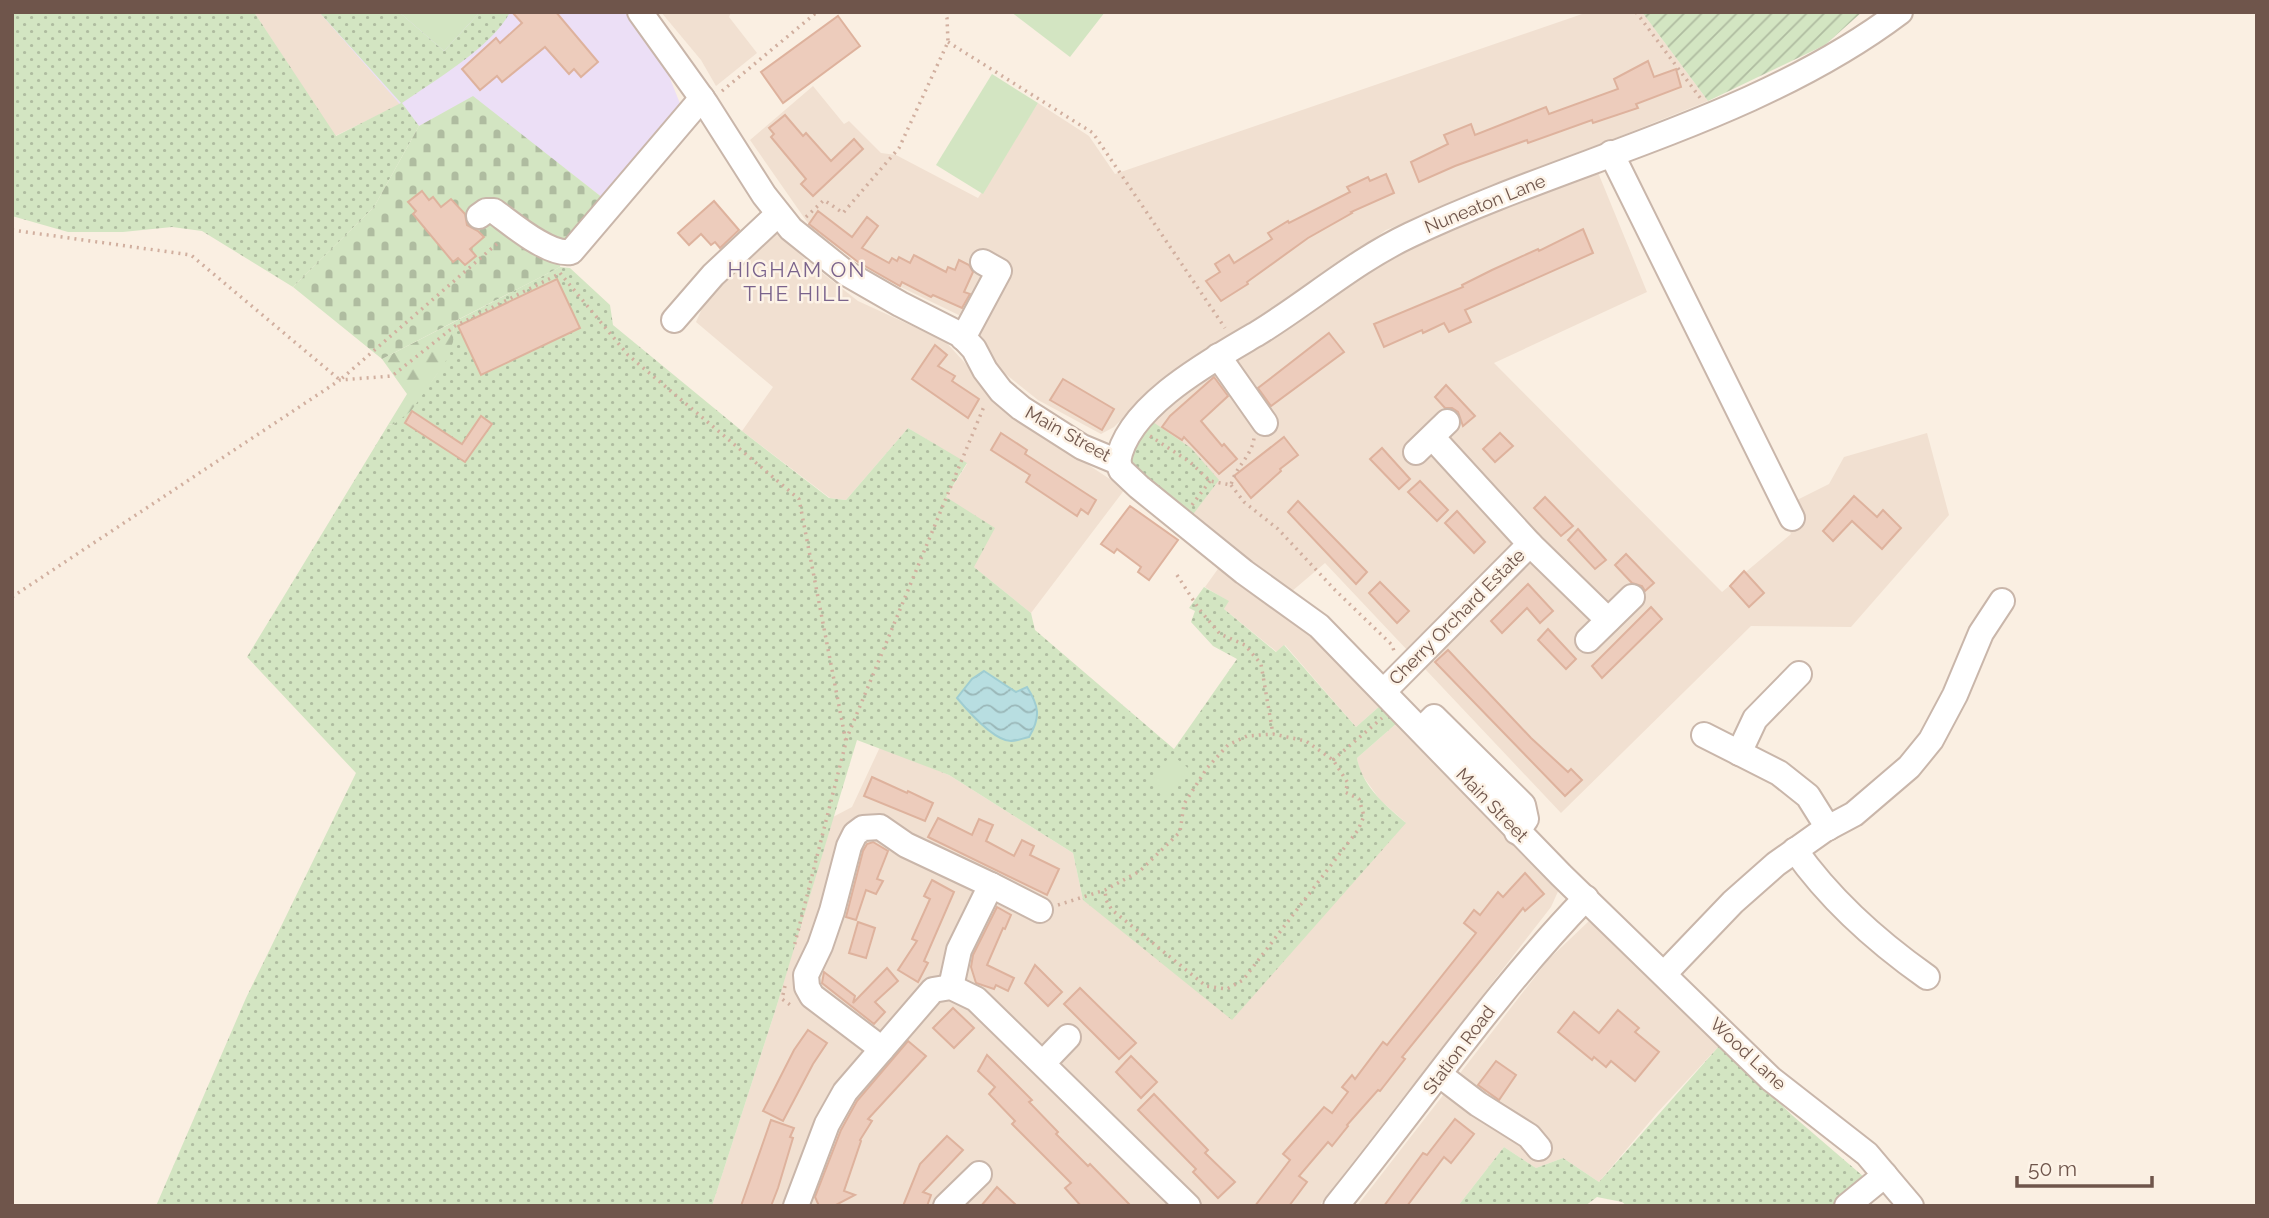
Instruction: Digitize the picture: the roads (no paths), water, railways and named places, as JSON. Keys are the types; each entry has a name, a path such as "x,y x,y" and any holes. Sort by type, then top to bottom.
{"street":[{"name":"Main Street","path":"640,12 785,222 846,273 963,338 1011,400 1082,447 1118,462 1121,470 1136,485 1244,572 1319,626 1517,832 1586,898"},
{"name":"Nuneaton Lane","path":"1118,462 1119,453 1135,427 1165,394 1278,321 1356,266 1408,236 1713,114 1835,54 1900,12"},
{"path":"479,216 486,211 494,211 551,249 571,252 704,101"},
{"path":"1611,153 1792,518"},
{"path":"674,320 713,275 785,222"},
{"path":"963,338 999,271 983,262"},
{"path":"1228,351 1265,423"},
{"name":"Cherry Orchard Estate","path":"1432,437 1530,544 1608,620"},
{"name":"Cherry Orchard Estate","path":"1391,698 1402,673 1530,544"},
{"path":"1588,640 1632,597"},
{"path":"1664,974 1733,902 1776,864 1828,828 1854,814 1909,767 1931,740 1955,695 1982,633 2002,601"},
{"path":"1739,752 1755,719 1799,674"},
{"path":"1704,735 1779,773 1808,796 1828,828"},
{"path":"883,1049 812,996 807,987 806,975 828,923 849,846 855,834 863,828 880,827 906,845 1040,910"},
{"path":"1795,850 1815,879 1849,915 1898,957 1927,977"},
{"path":"951,987 959,950 991,885"},
{"name":"Wood Lane","path":"1586,898 1771,1079 1867,1154 1911,1206"},
{"name":"Station Road","path":"1336,1206 1498,1000 1586,898"},
{"path":"796,1206 827,1124 845,1092 933,990 951,987 975,999 1188,1206"},
{"path":"1043,1063 1068,1037"},
{"path":"1440,1075 1478,1104 1529,1136 1539,1148"},
{"path":"946,1206 979,1174"},
{"path":"1847,1206 1885,1175"}],"water":[{"path":"984,671 1016,692 1027,687 1037,712 1029,737 1004,740 982,724 957,698 972,679"}],"district":[{"name":"HIGHAM ON THE HILL","path":"797,282"}]}
